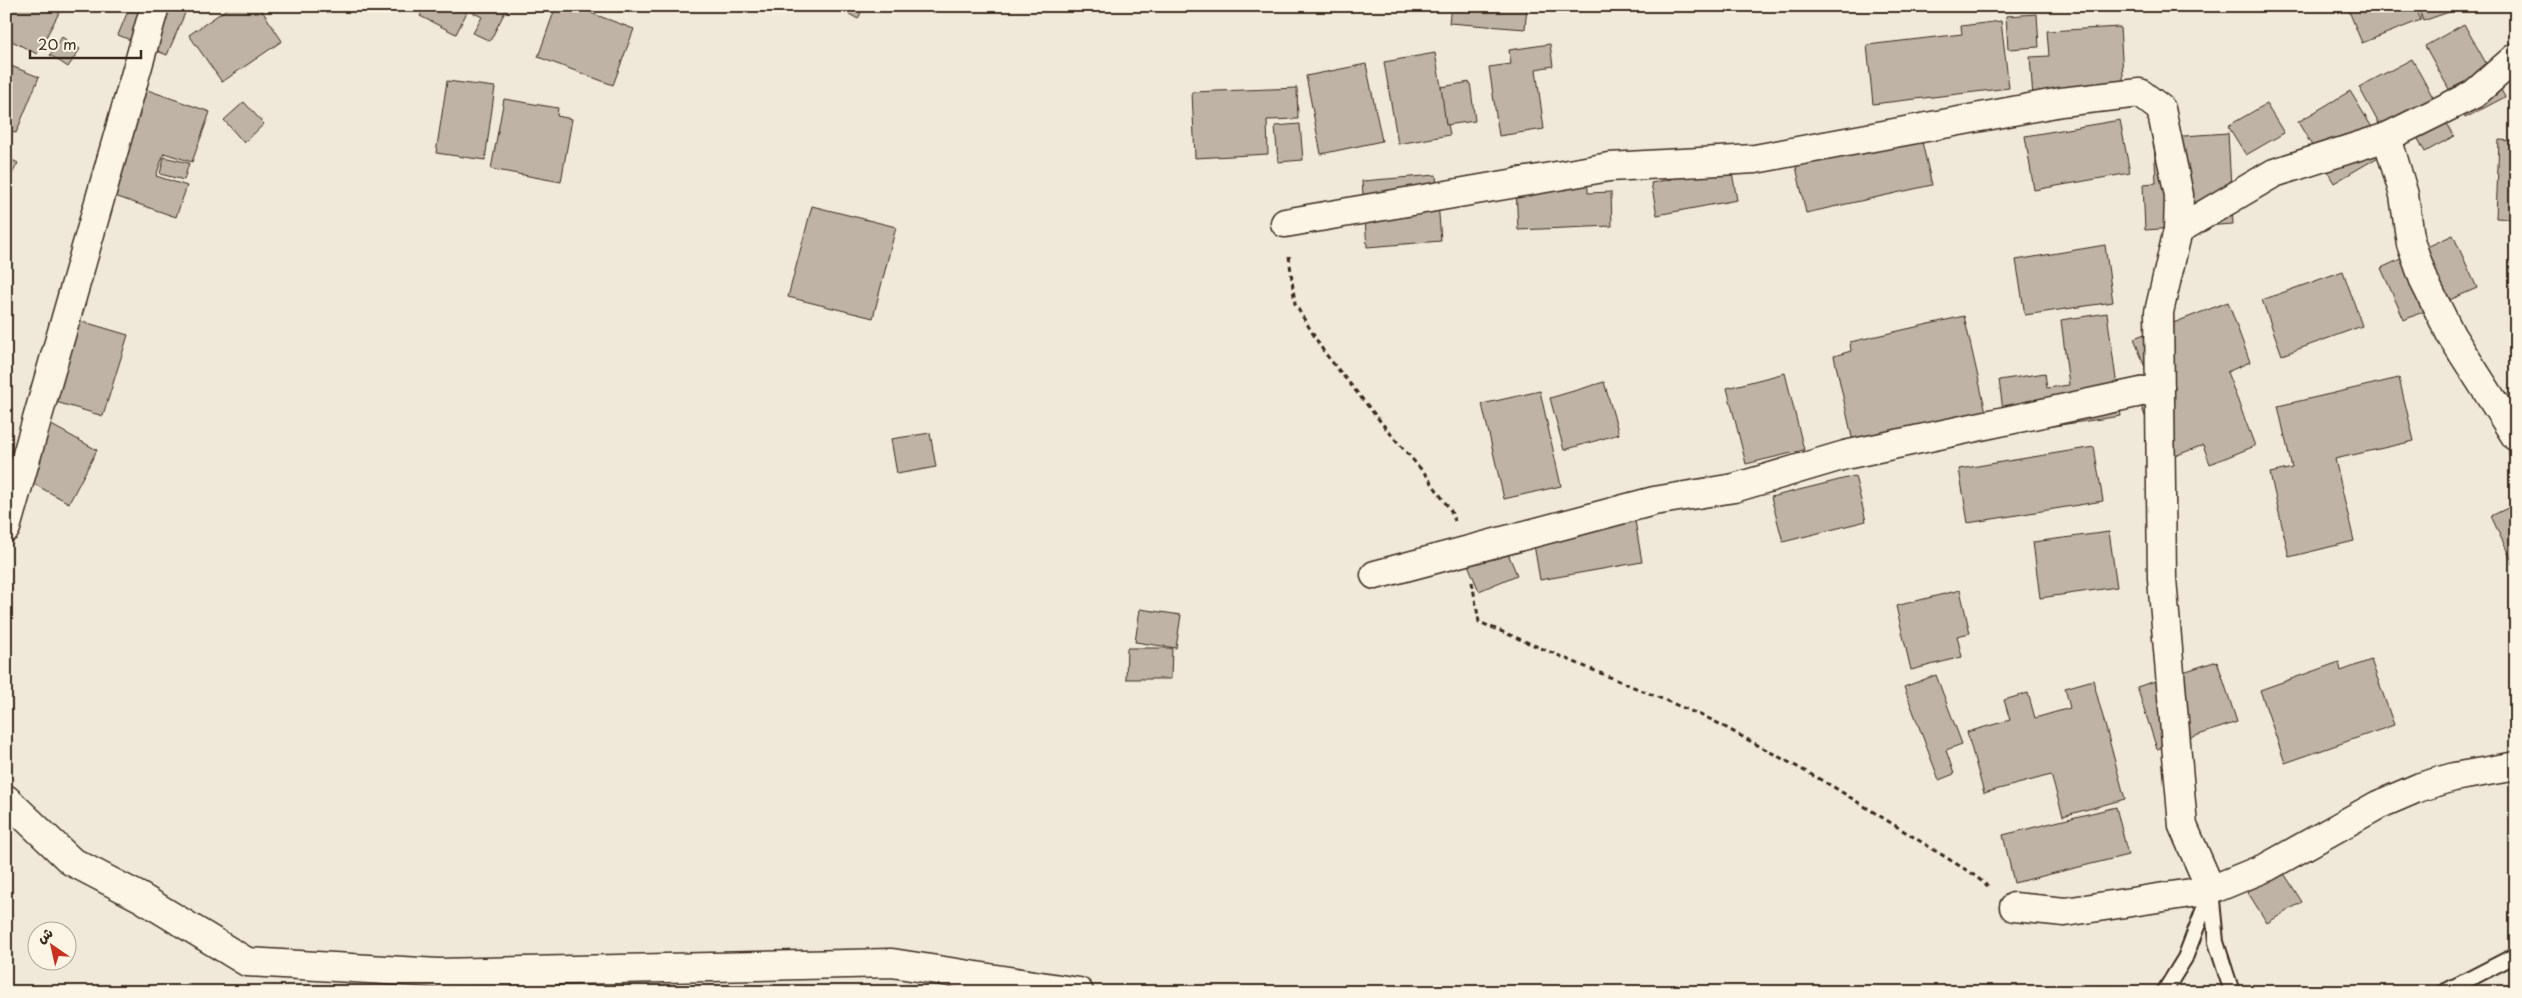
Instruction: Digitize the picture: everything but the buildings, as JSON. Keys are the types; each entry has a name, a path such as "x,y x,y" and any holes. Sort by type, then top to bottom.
{"street":[{"path":"6,528 155,6"},
{"path":"2178,230 2274,173 2387,137 2474,94 2516,57"},
{"path":"1285,222 1609,167 1755,159 2061,102 2140,93 2161,109 2179,195 2178,230 2159,312 2162,579 2183,826 2212,890"},
{"path":"2387,137 2404,195 2411,244 2425,283 2451,336 2516,437"},
{"path":"1375,575 1654,501 1734,488 1845,455 2160,388"},
{"path":"2014,907 2065,912 2212,890 2267,867 2378,805 2420,787 2454,777 2516,766"},
{"path":"6,799 71,861 140,897 247,962 438,973 892,963 1079,992"}],"lane":[{"path":"2164,992 2185,958 2212,890"},
{"path":"2212,890 2216,942 2232,992"},
{"path":"2444,992 2516,955"}],"path":[{"path":"1285,222 1295,304 1324,352 1394,438 1428,476 1451,510 1466,551 1479,622 1712,720 1832,786 1971,873 2014,907"}]}
